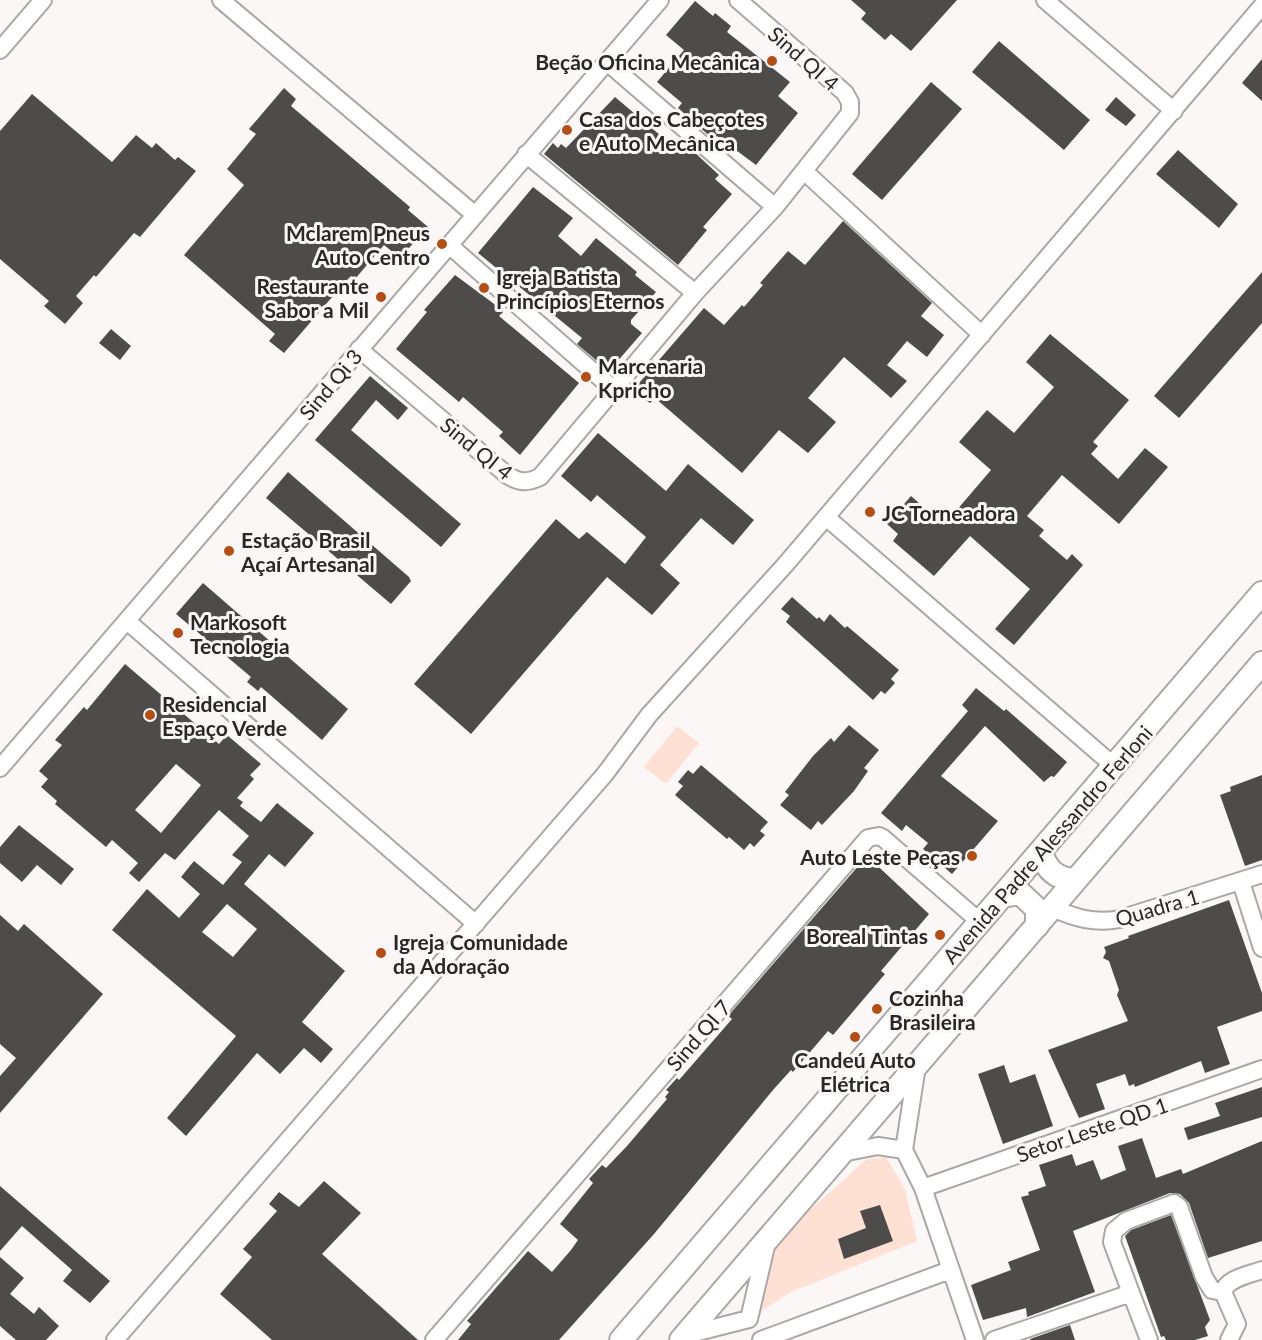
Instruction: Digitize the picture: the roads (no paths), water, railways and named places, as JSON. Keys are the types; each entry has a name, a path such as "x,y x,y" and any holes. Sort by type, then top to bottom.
{"main road":[{"name":"Avenida Padre Alessandro Ferloni","path":"621,1340 1262,593"},
{"name":"Avenida Padre Alessandro Ferloni","path":"683,1338 1262,663"},
{"path":"1041,852 1051,872 1059,877 1075,880"},
{"path":"1002,896 1020,893 1028,898 1037,909 1037,926"}],"street":[{"path":"0,50 43,0"},
{"path":"221,0 474,214"},
{"name":"Sind Qi 3","path":"0,768 660,0"},
{"name":"Sind QI 4","path":"359,350 507,475 521,482 531,482 540,477 695,293 775,207 850,113 850,102 845,93 738,0"},
{"path":"1045,0 1174,111"},
{"path":"122,1338 605,774 649,715 826,517 1262,6"},
{"path":"607,62 775,207"},
{"path":"526,154 695,293"},
{"path":"804,171 982,335"},
{"path":"448,245 613,389"},
{"path":"826,517 1114,766"},
{"path":"127,621 476,924"},
{"name":"Sind QI 7","path":"434,1340 868,838 879,836 883,838 979,921"},
{"name":"Quadra 1","path":"1052,908 1080,920 1102,922 1262,874"},
{"path":"1241,882 1262,948"},
{"path":"917,1066 904,1150 923,1188 975,1340"},
{"name":"Setor Leste QD 1","path":"923,1188 1262,1069"},
{"path":"842,1153 878,1146 904,1150"},
{"path":"1149,1340 1113,1242 1114,1231 1126,1221 1174,1203 1179,1207 1204,1277 1212,1290 1223,1292"},
{"path":"769,1239 749,1319 761,1340 950,1270"},
{"path":"1223,1292 1228,1282 1262,1270"},
{"path":"1223,1292 1237,1324 1229,1340"},
{"path":"994,1340 1131,1293"},
{"path":"683,1338 749,1319"}],"place":[{"name":"Beção Oficina Mecânica","path":"772,61"},
{"name":"Casa dos Cabeçotes e Auto Mecânica","path":"567,130"},
{"name":"Mclarem Pneus Auto Centro","path":"442,244"},
{"name":"Igreja Batista Princípios Eternos","path":"484,288"},
{"name":"Restaurante Sabor a Mil","path":"381,297"},
{"name":"Marcenaria Kpricho","path":"586,377"},
{"name":"JC Torneadora","path":"870,512"},
{"name":"Estação Brasil Açaí Artesanal","path":"229,551"},
{"name":"Markosoft Tecnologia","path":"178,633"},
{"name":"Residencial Espaço Verde","path":"150,715"},
{"name":"Auto Leste Peças","path":"972,856"},
{"name":"Boreal Tintas","path":"940,935"},
{"name":"Igreja Comunidade da Adoração","path":"381,953"},
{"name":"Cozinha Brasileira","path":"877,1009"},
{"name":"Candeú Auto Elétrica","path":"855,1037"}]}
